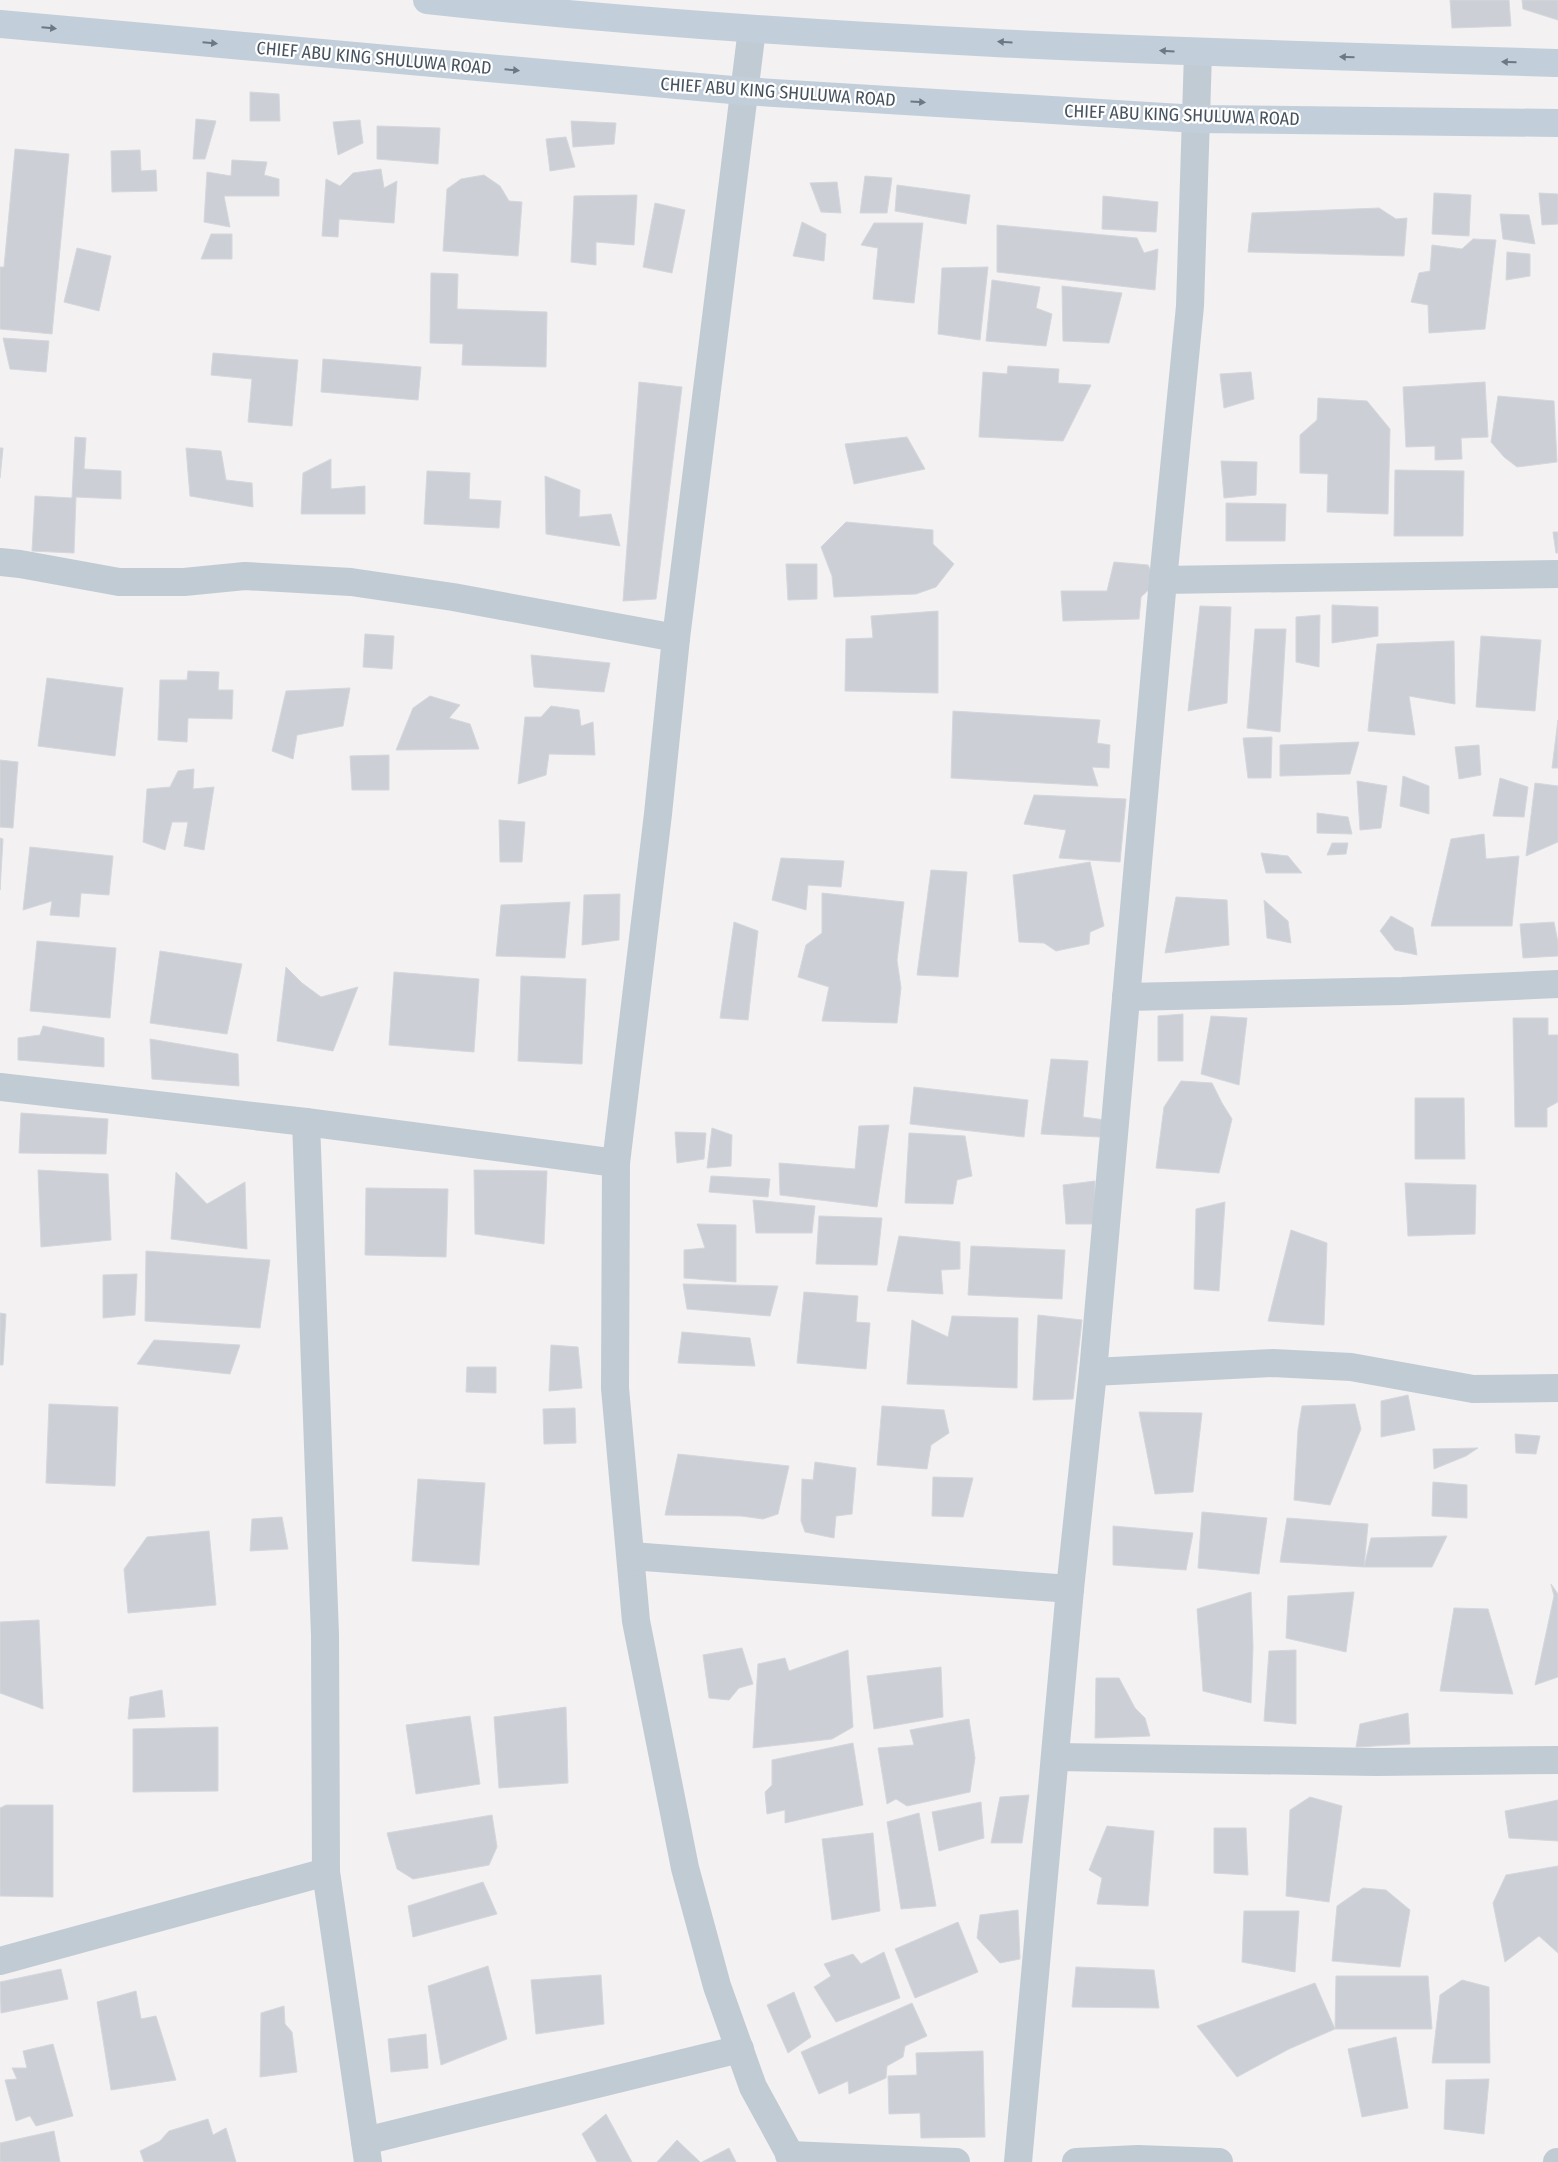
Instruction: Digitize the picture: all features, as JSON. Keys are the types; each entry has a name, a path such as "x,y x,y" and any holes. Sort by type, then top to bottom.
{"street":[{"path":"427,0 471,2 752,29 1198,53 1558,63"},
{"name":"CHIEF ABU KING SHULUWA ROAD","path":"0,24 743,91 1197,119 1558,123"},
{"path":"752,29 676,638 658,814 616,1163 615,1388 636,1622 685,1868 718,1986 753,2087 791,2158 956,2162"},
{"path":"1018,2162 1070,1589 1093,1372 1163,580 1190,306 1198,53"},
{"path":"0,562 119,582 184,582 245,576 351,582 453,597 676,638"},
{"path":"1163,580 1558,574"},
{"path":"1126,998 1402,991 1558,984"},
{"path":"0,1087 306,1122 616,1163"},
{"path":"306,1122 325,1635 326,1872 367,2152 740,2049"},
{"path":"1093,1372 1273,1363 1351,1368 1473,1389 1558,1388"},
{"path":"631,1556 1070,1589"},
{"path":"1056,1757 1376,1762 1558,1760"},
{"path":"0,1961 326,1872"},
{"path":"1076,2162 1138,2159 1219,2162"}],"building":[{"path":"1450,0 1509,0 1511,26 1452,28"},
{"path":"1522,0 1558,0 1558,20 1523,9"},
{"path":"250,92 279,94 280,121 250,121"},
{"path":"196,119 216,121 205,159 193,159"},
{"path":"360,120 363,143 338,155 333,122"},
{"path":"571,121 616,123 614,144 573,147"},
{"path":"377,126 440,128 438,164 377,159"},
{"path":"566,137 575,167 550,171 546,139"},
{"path":"15,149 69,154 52,334 0,329 0,267 4,267"},
{"path":"140,150 141,171 156,170 157,191 112,192 111,151"},
{"path":"232,160 267,162 264,175 279,179 279,196 224,196 230,227 204,222 207,172 231,176"},
{"path":"381,169 384,188 397,181 394,223 339,219 338,237 322,236 326,179 340,186 353,173"},
{"path":"484,175 500,186 509,201 522,202 518,256 443,251 447,189 461,179"},
{"path":"865,176 892,178 887,213 860,213"},
{"path":"837,182 841,213 821,212 810,183"},
{"path":"897,185 970,195 966,224 895,211"},
{"path":"1434,193 1471,195 1469,236 1432,234"},
{"path":"1539,193 1558,194 1558,224 1542,225"},
{"path":"637,195 634,245 596,242 596,265 571,262 574,196"},
{"path":"1103,196 1158,202 1156,232 1102,229"},
{"path":"655,203 685,210 672,273 643,267"},
{"path":"1379,208 1396,219 1407,218 1404,256 1248,252 1252,213"},
{"path":"1500,214 1529,215 1535,244 1503,239"},
{"path":"802,222 826,234 824,261 793,256"},
{"path":"874,223 923,223 914,303 873,299 878,248 861,245"},
{"path":"997,225 1137,238 1144,253 1158,249 1155,290 997,272"},
{"path":"211,234 232,234 232,259 201,259"},
{"path":"1473,239 1496,240 1485,329 1429,333 1428,305 1411,302 1419,273 1430,271 1432,245 1462,249"},
{"path":"77,248 111,256 99,311 64,302"},
{"path":"1507,252 1530,254 1530,276 1506,280"},
{"path":"988,267 980,340 938,334 942,268"},
{"path":"431,273 458,274 457,309 547,312 546,367 462,365 463,344 430,343"},
{"path":"992,280 1040,287 1036,308 1052,314 1046,346 986,341"},
{"path":"1062,286 1122,293 1109,343 1063,341"},
{"path":"3,338 49,341 46,372 10,369"},
{"path":"213,353 298,360 292,426 248,422 252,379 211,375"},
{"path":"323,359 421,367 418,400 321,392"},
{"path":"1008,366 1059,369 1058,383 1091,385 1063,441 979,437 983,372 1007,374"},
{"path":"1251,372 1254,399 1224,408 1220,374"},
{"path":"639,382 682,387 656,599 623,601"},
{"path":"1485,382 1488,437 1461,438 1462,459 1435,460 1435,446 1406,447 1403,387"},
{"path":"1498,396 1554,401 1557,462 1517,467 1504,457 1491,442"},
{"path":"1318,398 1367,401 1390,429 1388,514 1327,512 1328,474 1300,473 1300,435 1317,420"},
{"path":"75,437 86,438 84,469 121,471 121,499 76,497 74,553 32,551 35,496 72,498"},
{"path":"907,437 925,469 854,484 845,444"},
{"path":"0,448 3,448 0,478"},
{"path":"186,448 221,451 226,480 252,483 253,507 190,496"},
{"path":"331,459 331,489 365,486 365,514 301,514 303,473"},
{"path":"1221,461 1257,462 1256,495 1224,498"},
{"path":"1395,470 1464,471 1463,536 1394,536"},
{"path":"427,471 470,473 469,499 501,501 499,528 424,524"},
{"path":"545,476 580,490 579,517 611,514 620,546 546,534"},
{"path":"1226,503 1286,504 1285,541 1226,541"},
{"path":"846,522 933,530 933,544 954,564 936,587 916,594 834,597 832,576 821,547"},
{"path":"1553,532 1558,532 1558,553 1556,553"},
{"path":"1114,562 1148,565 1156,583 1141,597 1139,619 1063,621 1061,591 1107,591"},
{"path":"786,564 817,564 817,599 788,600"},
{"path":"1332,605 1378,607 1378,636 1332,643"},
{"path":"1200,606 1231,607 1227,703 1188,711"},
{"path":"938,611 938,693 845,691 846,639 873,638 871,616"},
{"path":"1320,615 1319,667 1296,662 1296,617"},
{"path":"1255,629 1286,629 1280,732 1247,728"},
{"path":"365,634 394,636 392,669 363,667"},
{"path":"1481,636 1541,640 1535,711 1476,707"},
{"path":"1454,641 1455,704 1409,696 1415,735 1368,731 1377,644"},
{"path":"531,655 610,663 604,692 534,687"},
{"path":"188,671 219,672 218,690 233,690 232,719 188,718 187,742 158,740 160,680 187,680"},
{"path":"47,678 123,688 115,756 38,746"},
{"path":"350,688 343,726 297,735 293,759 272,751 286,691"},
{"path":"430,696 460,705 449,718 470,724 479,749 396,750 413,708"},
{"path":"551,706 579,710 581,726 593,722 595,755 549,754 546,775 518,784 525,717 541,717"},
{"path":"953,711 1100,720 1097,743 1110,745 1109,768 1092,767 1098,786 951,778"},
{"path":"1558,720 1558,768 1552,768"},
{"path":"1272,737 1271,778 1248,778 1243,738"},
{"path":"1359,742 1350,774 1280,776 1280,745"},
{"path":"1479,745 1481,775 1459,779 1455,747"},
{"path":"389,755 389,790 352,790 350,756"},
{"path":"0,760 18,762 13,828 0,827"},
{"path":"194,769 193,789 214,787 204,850 184,846 188,822 172,822 165,850 143,842 147,789 170,787 178,771"},
{"path":"1403,776 1429,786 1429,814 1400,806"},
{"path":"1500,778 1528,787 1524,817 1493,816"},
{"path":"1357,781 1387,786 1381,828 1360,830"},
{"path":"1535,783 1558,786 1558,842 1526,856"},
{"path":"1034,795 1126,799 1120,862 1059,858 1066,830 1024,824"},
{"path":"1317,813 1348,817 1352,834 1317,833"},
{"path":"499,820 525,822 522,862 500,862"},
{"path":"1484,834 1486,859 1519,856 1512,926 1431,926 1451,839"},
{"path":"0,838 3,839 0,890"},
{"path":"1332,843 1348,843 1346,854 1327,855"},
{"path":"30,847 113,856 109,895 81,893 79,917 50,915 52,901 23,910"},
{"path":"1261,853 1288,856 1302,873 1266,873"},
{"path":"781,858 844,861 841,887 808,885 806,910 772,900"},
{"path":"1090,862 1104,926 1090,932 1089,944 1056,951 1044,943 1019,942 1013,875"},
{"path":"931,870 967,872 958,977 917,975"},
{"path":"822,893 904,902 897,960 901,988 897,1023 822,1021 829,987 798,977 806,945 822,933"},
{"path":"620,894 619,940 582,945 584,895"},
{"path":"1176,897 1227,900 1229,945 1165,953"},
{"path":"1264,900 1288,921 1291,943 1267,938"},
{"path":"570,902 565,958 496,956 501,905"},
{"path":"1391,916 1413,928 1417,955 1395,950 1380,931"},
{"path":"734,922 758,931 748,1020 720,1018"},
{"path":"1554,922 1558,942 1558,956 1523,958 1520,924"},
{"path":"37,941 116,948 110,1018 30,1011"},
{"path":"160,951 242,964 227,1034 150,1023"},
{"path":"286,967 302,983 321,997 358,987 333,1051 277,1041"},
{"path":"394,972 479,979 474,1052 389,1045"},
{"path":"521,976 586,979 582,1064 518,1061"},
{"path":"1183,1014 1183,1061 1158,1061 1158,1016"},
{"path":"1211,1016 1247,1018 1239,1085 1201,1074"},
{"path":"1513,1018 1548,1018 1548,1035 1558,1035 1558,1102 1547,1108 1547,1127 1515,1127"},
{"path":"43,1026 104,1038 104,1067 18,1060 18,1038 40,1035"},
{"path":"150,1039 238,1054 239,1086 152,1079"},
{"path":"1051,1059 1088,1061 1083,1117 1105,1120 1100,1137 1041,1134"},
{"path":"1181,1081 1212,1083 1232,1119 1219,1173 1156,1168 1164,1107"},
{"path":"914,1087 1028,1100 1024,1137 910,1124"},
{"path":"1415,1098 1464,1098 1465,1159 1415,1159"},
{"path":"21,1113 108,1119 106,1154 19,1153"},
{"path":"889,1125 877,1207 780,1195 779,1163 855,1169 859,1126"},
{"path":"712,1128 732,1135 731,1166 707,1168"},
{"path":"675,1132 706,1133 704,1159 677,1163"},
{"path":"909,1133 965,1136 972,1176 957,1180 953,1204 905,1203"},
{"path":"38,1170 108,1174 111,1240 41,1247"},
{"path":"474,1170 547,1171 544,1244 475,1234"},
{"path":"176,1172 207,1204 245,1182 247,1249 171,1239"},
{"path":"711,1176 770,1179 768,1197 709,1192"},
{"path":"1095,1181 1094,1224 1066,1224 1063,1185"},
{"path":"1405,1183 1476,1185 1475,1234 1408,1236"},
{"path":"366,1188 448,1189 446,1257 365,1255"},
{"path":"753,1200 815,1206 812,1233 756,1233"},
{"path":"1225,1202 1219,1291 1194,1289 1196,1209"},
{"path":"819,1216 882,1218 877,1265 816,1264"},
{"path":"697,1224 736,1225 736,1282 684,1278 684,1250 705,1248"},
{"path":"1291,1230 1327,1243 1324,1325 1268,1321"},
{"path":"899,1236 960,1242 960,1269 941,1270 943,1294 887,1291"},
{"path":"971,1246 1065,1250 1062,1299 968,1295"},
{"path":"146,1251 270,1260 260,1328 145,1321"},
{"path":"137,1274 135,1315 103,1318 103,1275"},
{"path":"683,1284 778,1286 770,1316 687,1309"},
{"path":"804,1292 858,1296 856,1322 870,1323 866,1369 797,1363"},
{"path":"0,1313 6,1314 3,1365 0,1365"},
{"path":"1038,1315 1082,1320 1073,1399 1033,1400"},
{"path":"952,1316 1018,1318 1017,1388 907,1384 912,1320 948,1337"},
{"path":"682,1332 750,1338 755,1366 678,1363"},
{"path":"154,1340 240,1345 230,1374 137,1364"},
{"path":"551,1345 578,1347 582,1388 549,1391"},
{"path":"467,1367 496,1367 496,1393 466,1392"},
{"path":"1408,1395 1415,1430 1381,1437 1381,1401"},
{"path":"49,1404 118,1407 115,1486 46,1483"},
{"path":"1355,1404 1361,1429 1330,1505 1294,1500 1298,1430 1302,1406"},
{"path":"882,1406 944,1410 949,1433 931,1445 927,1469 877,1465"},
{"path":"575,1408 576,1443 544,1444 543,1409"},
{"path":"1139,1412 1202,1413 1193,1492 1155,1494"},
{"path":"1515,1434 1540,1436 1536,1454 1516,1453"},
{"path":"1478,1448 1466,1456 1434,1469 1433,1449"},
{"path":"678,1454 789,1466 778,1514 763,1519 741,1516 665,1515"},
{"path":"815,1462 856,1468 852,1514 836,1516 834,1538 805,1532 801,1521 802,1479 813,1480"},
{"path":"933,1477 973,1478 963,1517 932,1516"},
{"path":"418,1479 485,1483 479,1565 412,1561"},
{"path":"1433,1482 1467,1485 1467,1518 1432,1516"},
{"path":"1202,1512 1267,1518 1259,1574 1198,1568"},
{"path":"282,1517 288,1549 250,1551 252,1519"},
{"path":"1287,1518 1368,1524 1364,1567 1280,1562"},
{"path":"1113,1526 1193,1533 1186,1570 1113,1565"},
{"path":"209,1531 216,1605 128,1613 124,1569 147,1537"},
{"path":"1447,1536 1432,1567 1364,1567 1371,1538"},
{"path":"1551,1584 1558,1594 1558,1677 1535,1685 1554,1596"},
{"path":"1251,1592 1253,1647 1251,1703 1203,1691 1197,1609"},
{"path":"1354,1592 1346,1652 1286,1638 1288,1596"},
{"path":"1454,1608 1488,1609 1513,1694 1440,1691"},
{"path":"39,1620 43,1709 0,1693 0,1622"},
{"path":"742,1648 753,1684 739,1688 729,1700 709,1698 703,1655"},
{"path":"848,1650 853,1727 832,1739 753,1748 758,1664 785,1658 789,1671"},
{"path":"1296,1650 1296,1724 1264,1721 1269,1651"},
{"path":"941,1667 943,1717 874,1729 867,1676"},
{"path":"1096,1678 1119,1678 1135,1708 1145,1718 1150,1736 1095,1738"},
{"path":"162,1690 165,1717 128,1719 130,1697"},
{"path":"566,1707 568,1783 499,1788 494,1717"},
{"path":"1408,1713 1410,1744 1356,1747 1360,1724"},
{"path":"470,1716 480,1784 416,1794 406,1725"},
{"path":"969,1719 975,1758 970,1792 907,1806 896,1799 887,1804 878,1748 914,1745 910,1730"},
{"path":"218,1727 218,1791 133,1792 133,1729"},
{"path":"853,1743 863,1805 785,1823 785,1810 767,1814 765,1792 772,1785 772,1760"},
{"path":"1029,1795 1022,1843 991,1843 1000,1797"},
{"path":"1310,1797 1342,1806 1329,1902 1286,1896 1290,1810"},
{"path":"1558,1800 1558,1841 1509,1838 1505,1811"},
{"path":"981,1802 984,1838 939,1851 932,1812"},
{"path":"6,1805 53,1805 53,1897 0,1896 0,1808"},
{"path":"919,1813 936,1906 901,1909 887,1822"},
{"path":"492,1815 497,1847 489,1865 413,1879 397,1869 387,1833"},
{"path":"1107,1826 1154,1831 1148,1906 1097,1904 1102,1878 1089,1870"},
{"path":"1214,1828 1246,1828 1248,1875 1214,1873"},
{"path":"873,1833 880,1911 832,1920 822,1839"},
{"path":"1558,1866 1558,1953 1539,1936 1505,1962 1493,1903 1506,1875"},
{"path":"483,1882 497,1914 413,1937 408,1906"},
{"path":"1363,1888 1386,1890 1410,1910 1400,1967 1332,1961 1337,1906"},
{"path":"1018,1910 1020,1959 1000,1963 977,1938 980,1915"},
{"path":"1244,1911 1299,1911 1295,1972 1242,1962"},
{"path":"958,1922 978,1972 915,1998 895,1949"},
{"path":"884,1952 900,1998 836,2022 814,1987 831,1976 824,1964 853,1954 861,1964"},
{"path":"488,1966 507,2039 441,2065 428,1986"},
{"path":"1076,1967 1154,1970 1159,2008 1072,2007"},
{"path":"61,1969 68,1999 1,2013 0,1982"},
{"path":"601,1975 604,2024 536,2034 531,1980"},
{"path":"1336,1976 1428,1976 1432,2029 1335,2029"},
{"path":"1462,1980 1489,1987 1490,2063 1432,2063 1440,1995"},
{"path":"1315,1983 1335,2029 1289,2049 1237,2077 1197,2026"},
{"path":"136,1991 141,2019 156,2016 176,2080 111,2090 97,2002"},
{"path":"794,1992 811,2037 788,2053 767,2005"},
{"path":"912,2003 927,2036 905,2046 903,2057 887,2066 886,2078 849,2094 848,2081 819,2094 801,2052"},
{"path":"284,2006 285,2024 292,2032 297,2072 260,2077 261,2013"},
{"path":"426,2034 428,2068 391,2072 388,2039"},
{"path":"1396,2037 1408,2108 1362,2117 1348,2049"},
{"path":"53,2044 73,2116 36,2126 30,2116 16,2121 5,2080 17,2079 12,2068 27,2068 23,2051"},
{"path":"983,2051 985,2137 921,2138 920,2113 889,2114 888,2076 917,2075 916,2053"},
{"path":"1489,2079 1484,2134 1444,2129 1446,2080"},
{"path":"606,2114 632,2162 597,2162 582,2134"},
{"path":"208,2119 213,2135 226,2128 236,2162 144,2162 140,2151 160,2141 169,2131"},
{"path":"54,2131 60,2162 0,2162 0,2143"},
{"path":"677,2140 700,2162 657,2162"},
{"path":"729,2148 736,2162 702,2162"}]}
